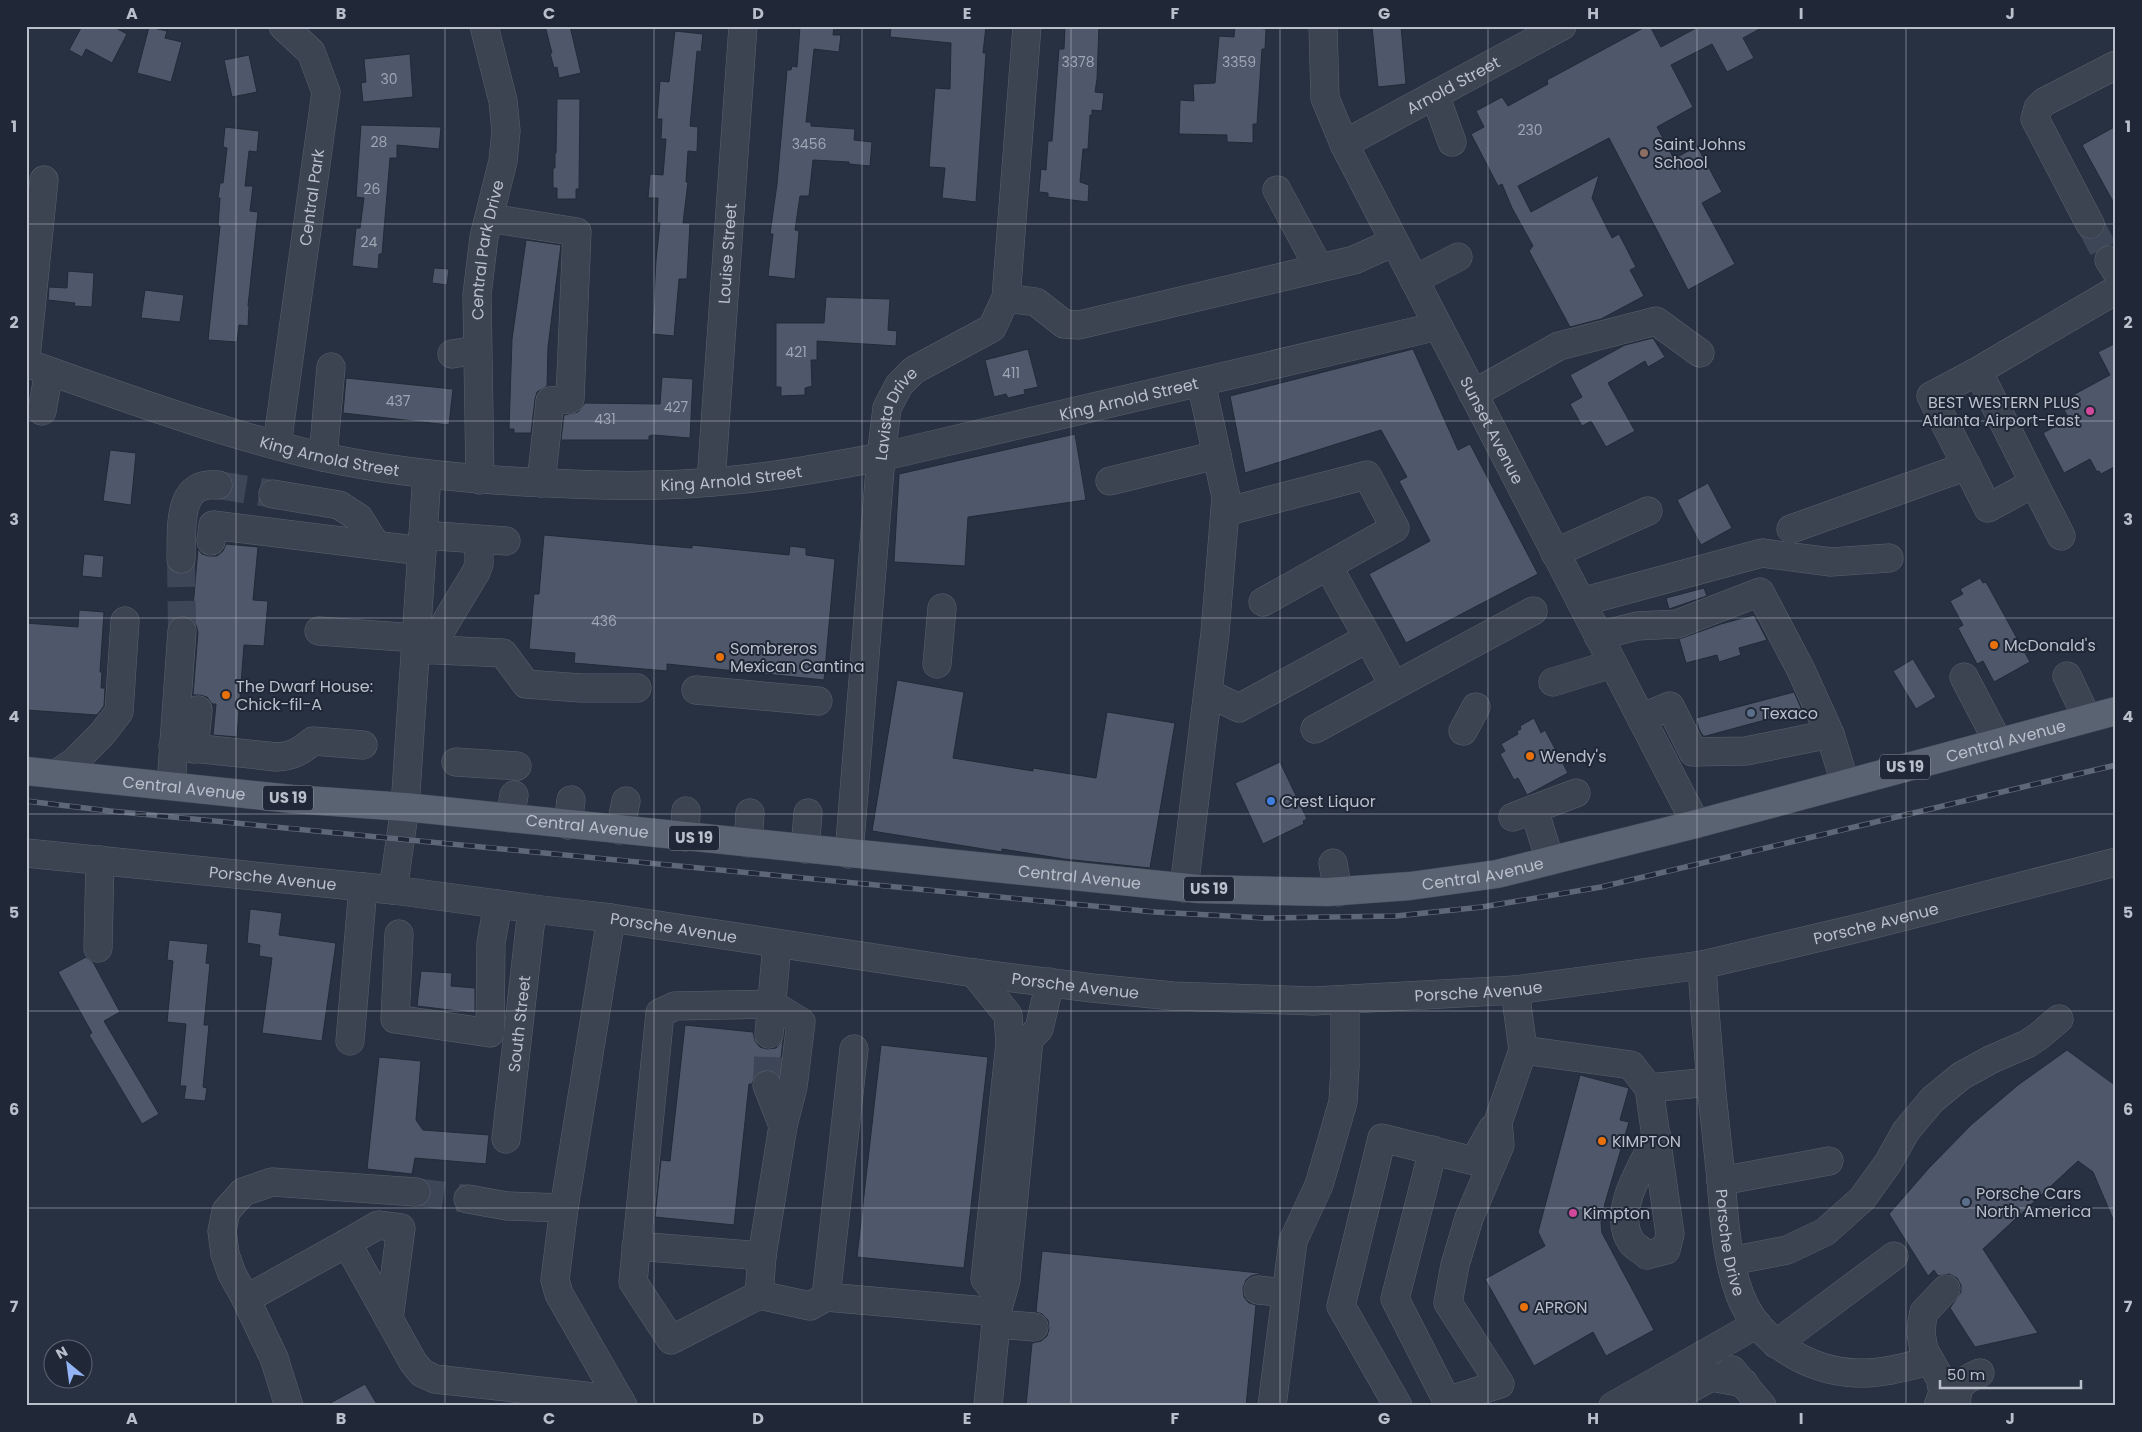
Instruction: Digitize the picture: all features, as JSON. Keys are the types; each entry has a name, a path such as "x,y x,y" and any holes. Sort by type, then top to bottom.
{"main road":[{"name":"Central Avenue","path":"26,771 292,799 405,807 512,807 569,813 620,830 685,824 748,844 1184,888 1338,892 1410,886 1497,874 1696,824 2116,711"}],"street":[{"name":"Central Park","path":"277,445 326,92 311,52 283,26"},
{"name":"Central Park Drive","path":"480,480 478,411 465,352 477,296 484,237 503,161 506,131 500,89 484,26"},
{"name":"Louise Street","path":"711,482 743,26"},
{"name":"Lavista Drive","path":"849,854 881,457 887,408 899,385 914,370 948,360 992,328 1006,298 1027,26"},
{"name":"Sunset Avenue","path":"1323,26 1325,98 1344,144 1696,824"},
{"name":"Arnold Street","path":"1344,144 1562,26"},
{"path":"2090,224 2034,119 2038,108 2044,102 2116,65"},
{"path":"1436,95 1452,142"},
{"path":"42,411 34,364 44,180"},
{"path":"1277,190 1319,268"},
{"path":"489,218 577,232 570,399 550,401 541,483"},
{"path":"1006,298 1036,302 1064,324 1079,325 1354,260 1394,242"},
{"path":"1414,280 1458,257"},
{"path":"2034,483 1988,508 1930,396 1978,371 2116,290"},
{"path":"1473,394 1559,346 1656,321 1700,353"},
{"name":"King Arnold Street","path":"34,364 212,427 323,457 427,474 480,480 608,486 711,482 792,473 881,457 965,425 1201,382 1438,326"},
{"path":"323,457 331,367"},
{"path":"1978,371 2061,536"},
{"path":"1184,888 1208,693 1226,497 1201,382"},
{"path":"1110,481 1217,455"},
{"path":"1785,556 1787,520 1967,466"},
{"path":"393,890 405,807 420,646 427,474"},
{"path":"1225,512 1367,476 1395,528 1263,602"},
{"path":"181,559 182,523 186,500 194,489 206,484 218,485"},
{"path":"273,494 339,505 359,518 376,545"},
{"path":"1555,553 1648,511"},
{"path":"211,542 213,525 376,545 480,540 506,541"},
{"path":"420,646 476,572 479,564 480,540"},
{"path":"1581,602 1762,553 1831,562 1889,558"},
{"path":"1328,566 1394,686"},
{"path":"1598,636 1637,626 1677,624 1760,592 1801,670 1830,734 1845,784"},
{"path":"937,664 942,608"},
{"path":"1315,729 1533,611"},
{"path":"56,774 74,762 102,734 119,712 125,622"},
{"path":"320,630 420,646 503,653 526,684 581,688 637,688"},
{"path":"182,631 184,748"},
{"path":"1208,693 1239,708 1368,638"},
{"path":"1553,682 1612,664"},
{"path":"2067,676 2087,718"},
{"path":"1964,677 1998,742"},
{"path":"696,690 818,701"},
{"path":"1640,718 1670,706 1693,752 1746,751 1830,734"},
{"path":"1463,731 1476,707"},
{"path":"170,785 198,710"},
{"path":"184,748 277,757 291,756 313,741 363,745"},
{"path":"456,762 517,766"},
{"path":"1550,860 1523,813 1576,793"},
{"path":"620,830 626,800"},
{"path":"748,844 750,813"},
{"path":"805,849 808,813"},
{"name":"Porsche Avenue","path":"26,853 393,890 611,918 974,973 1050,982 1173,996 1314,1001 1514,990 1702,965 1867,926 2116,862"},
{"path":"98,948 100,860"},
{"path":"1333,863 1338,892"},
{"path":"350,1041 363,887"},
{"path":"360,930 407,935 395,1019 490,1033 491,943 498,904"},
{"name":"South Street","path":"506,1138 532,909"},
{"path":"611,918 564,1208 556,1280 559,1294 621,1403"},
{"path":"769,1034 777,944"},
{"name":"Porsche Drive","path":"1702,965 1710,1082 1721,1181 1731,1261 1740,1296 1757,1324 1776,1344 1802,1360 1855,1373 1882,1372 1930,1361"},
{"path":"974,973 1008,1015 1034,1034"},
{"path":"988,1406 998,1311 1006,1280 1034,1034 1050,982"},
{"path":"1432,1150 1396,1299 1440,1403 1500,1384 1448,1303 1455,1265 1483,1164 1500,1145 1498,1122 1523,1050 1514,990"},
{"path":"1272,1406 1293,1241 1319,1185 1343,1102 1345,1000"},
{"path":"759,1295 762,1256 784,1126 793,1086 801,1022 772,1004 675,1006 660,1013 632,1282 671,1340 759,1295 810,1306 826,1296 998,1311 1034,1327"},
{"path":"998,1311 985,1279 1010,1043 1008,1015"},
{"path":"1731,1261 1787,1250 1813,1239 1836,1223 1862,1199 1868,1172 1942,1091 1976,1067 2040,1036 2060,1018"},
{"path":"826,1296 854,1049"},
{"path":"1523,1050 1631,1066 1649,1088 1657,1137"},
{"path":"1649,1088 1710,1082"},
{"path":"767,1085 784,1126"},
{"path":"1398,1406 1341,1306 1382,1138 1483,1164"},
{"path":"1721,1181 1829,1161"},
{"path":"289,1406 274,1358 246,1298 232,1274 225,1254 222,1231 226,1211 243,1192 272,1182 410,1191 400,1228 389,1319"},
{"path":"468,1200 507,1206 564,1208"},
{"path":"246,1298 378,1225 400,1228"},
{"path":"347,1243 413,1362 422,1373 435,1379 621,1403"},
{"path":"636,1246 762,1256"},
{"path":"1776,1344 1894,1256"},
{"path":"1938,1406 1943,1393 1940,1378 1924,1350 1921,1333 1924,1312 1946,1289"},
{"path":"1258,1290 1286,1293"},
{"path":"1613,1406 1757,1324"},
{"path":"1711,1350 1750,1400"},
{"path":"1957,1406 1956,1393 1961,1385 1980,1373"},
{"path":"1658,1406 1711,1377 1750,1400"}],"building":[{"path":"82,26 112,26 127,34 112,63 86,49 82,57 69,50"},
{"path":"545,26 570,26 581,73 559,78 557,67 554,68"},
{"path":"800,26 834,26 833,35 841,35 839,52 814,49 806,122 811,122 811,126 855,129 854,140 872,142 870,166 849,164 849,162 813,160 809,196 800,196 795,230 799,231 795,279 768,276 773,234 770,234 777,184 787,70 791,70 792,66 797,67"},
{"path":"891,26 986,26 983,53 986,53 976,202 942,198 945,168 929,167 935,88 950,89 951,43 890,37"},
{"path":"1065,26 1099,26 1095,92 1104,93 1102,111 1092,110 1092,115 1090,115 1088,149 1083,149 1080,182 1089,185 1088,202 1048,197 1048,193 1039,192 1041,169 1046,170 1048,141 1052,141 1059,49 1064,49"},
{"path":"1235,26 1266,29 1265,49 1262,49 1257,124 1253,124 1253,143 1227,142 1227,135 1179,134 1180,100 1194,101 1193,84 1215,83 1219,36 1234,37"},
{"path":"1372,26 1401,26 1406,84 1378,87"},
{"path":"1650,26 1661,47 1700,26 1765,26 1743,38 1754,58 1727,72 1712,44 1671,65 1693,107 1657,127 1674,159 1697,146 1722,192 1702,203 1735,264 1688,290 1609,138 1518,186 1531,212 1599,175 1592,198 1612,238 1619,234 1636,267 1630,270 1644,296 1601,319 1570,327 1529,251 1533,246 1512,208 1502,184 1498,186 1471,134 1484,127 1476,111 1502,97 1508,106 1548,84 1547,80"},
{"path":"149,27 167,31 165,38 182,42 171,82 137,73"},
{"path":"675,31 703,34 701,52 697,51 690,126 698,127 697,152 688,151 686,182 688,182 683,223 690,223 687,279 679,279 674,336 652,334 660,223 657,223 658,198 648,198 650,174 663,175 666,139 661,139 662,119 657,119 660,81 669,82"},
{"path":"410,54 413,97 363,102 361,83 366,82 364,59"},
{"path":"249,55 257,92 232,97 224,60"},
{"path":"557,99 580,99 579,189 576,189 576,199 557,199 557,188 553,188"},
{"path":"361,125 441,127 439,149 397,145 397,158 390,158 382,254 379,254 378,269 352,266 356,228 360,228 364,198 356,197"},
{"path":"2116,126 2116,207 2082,145"},
{"path":"225,127 259,131 257,152 249,151 245,186 253,186 250,211 258,212 248,306 248,326 239,325 237,342 208,340 220,226 218,226 220,198 218,198 220,183 223,183 227,148 223,147"},
{"path":"526,240 561,245 548,347 547,386 537,392 531,433 514,433 514,429 509,429 512,339"},
{"path":"434,268 449,269 447,285 432,283"},
{"path":"68,271 94,273 92,307 74,306 75,303 48,300 49,287 67,288"},
{"path":"145,290 184,295 180,322 141,318"},
{"path":"826,297 890,299 888,330 897,331 896,346 817,341 817,360 811,360 812,386 805,388 805,395 781,396 781,387 776,387 776,323 824,323"},
{"path":"1653,338 1665,357 1648,367 1645,361 1608,383 1635,431 1606,447 1591,421 1582,426 1570,404 1582,397 1570,375 1625,345"},
{"name":"BEST WESTERN PLUS Atlanta Airport-East","path":"2116,343 2116,466 2101,474 2099,471 2097,472 2090,459 2064,473 2043,433 2069,419 2060,402 2110,375 2098,352"},
{"path":"1028,349 1038,387 1024,390 1025,394 1008,398 1006,394 994,397 985,360"},
{"path":"1413,349 1458,450 1470,444 1538,574 1406,643 1369,574 1430,541 1399,481 1407,477 1381,430 1245,473 1230,396"},
{"path":"662,377 693,379 690,438 653,435 649,436 649,440 561,440 564,415 578,412 585,403 660,404"},
{"path":"346,378 453,389 449,425 343,413"},
{"path":"1075,434 1086,500 968,517 965,566 894,562 899,474"},
{"path":"110,450 136,453 131,505 103,501"},
{"path":"1708,483 1732,528 1701,545 1677,500"},
{"path":"544,535 692,548 692,545 789,555 790,546 806,548 806,555 835,559 824,680 667,664 667,671 574,663 575,653 529,649 534,594 539,594"},
{"path":"226,544 258,547 253,600 268,601 264,646 244,645 237,737 213,735 216,704 212,704 207,697 193,695 198,632 192,619 198,549 202,554 217,556 223,551"},
{"path":"84,554 104,556 102,578 82,576"},
{"name":"McDonald's","path":"1980,578 1983,583 1986,582 2030,662 1994,682 1983,661 1977,664 1958,628 1963,625 1950,601 1963,594 1960,589"},
{"path":"1704,588 1707,596 1669,609 1666,598"},
{"path":"79,610 104,612 100,672 102,672 101,688 105,688 104,706 97,715 26,710 26,623 78,627"},
{"path":"1754,615 1767,640 1739,648 1741,655 1719,662 1717,655 1686,663 1679,639"},
{"path":"1913,659 1936,697 1916,709 1893,671"},
{"path":"897,680 964,692 953,758 1033,771 1033,768 1096,778 1107,712 1175,723 1150,868 1064,859 1002,849 1002,852 872,831"},
{"name":"Texaco","path":"1794,692 1802,710 1706,736 1703,736 1699,729 1696,718"},
{"name":"Wendy's","path":"1534,718 1541,733 1545,730 1568,773 1527,795 1518,778 1514,780 1500,754 1505,751 1501,744 1518,734 1517,731 1521,729 1520,726"},
{"name":"Crest Liquor","path":"1280,762 1307,819 1303,821 1304,824 1263,844 1235,783"},
{"path":"250,909 282,913 279,935 336,943 322,1041 262,1033 272,958 259,956 260,945 247,943"},
{"path":"169,940 208,944 206,963 210,964 204,1025 209,1025 203,1087 207,1088 205,1101 184,1099 186,1086 180,1086 186,1024 167,1022 173,961 167,960"},
{"path":"86,957 93,962 120,1012 104,1021 159,1114 142,1124 89,1035 92,1033 58,972"},
{"path":"421,971 452,973 451,986 475,988 475,1013 417,1006"},
{"path":"685,1025 753,1032 755,1041 760,1047 767,1049 776,1048 783,1040 779,1075 770,1070 762,1070 755,1076 752,1084 749,1084 734,1225 655,1217 661,1160 670,1161"},
{"path":"881,1045 988,1057 964,1268 857,1257"},
{"name":"Porsche Cars North America","path":"2067,1050 2116,1086 2116,1226 2093,1172 2078,1161 1983,1249 2038,1333 1975,1347 1950,1308 1961,1292 1961,1285 1957,1278 1949,1274 1938,1276 1934,1270 1928,1276 1889,1214 1929,1168 1971,1125 2018,1085"},
{"path":"379,1057 421,1061 416,1120 423,1130 489,1135 486,1164 415,1158 412,1174 367,1169"},
{"name":"Kimpton","path":"1580,1075 1629,1088 1620,1120 1629,1122 1605,1203 1601,1223 1602,1233 1654,1330 1606,1356 1593,1332 1534,1366 1485,1279 1545,1246 1538,1232"},
{"path":"1042,1251 1260,1273 1246,1280 1243,1288 1244,1297 1249,1303 1256,1305 1246,1406 1026,1406 1032,1343 1041,1341 1047,1336 1049,1329 1048,1320 1042,1314 1036,1312"},
{"path":"365,1384 378,1406 325,1406"}],"tunnel":[{"path":"2090,224 2109,260"},
{"path":"218,485 273,494"},
{"path":"181,559 182,631"},
{"path":"767,1085 769,1034"},
{"path":"416,1192 468,1199"}],"railway":[{"path":"26,801 110,811 1155,912 1265,918 1396,916 1482,907 1601,887 2116,765"}],"place":[{"name":"Saint Johns School","path":"1644,153"},
{"name":"BEST WESTERN PLUS Atlanta Airport-East","path":"2090,411"},
{"name":"McDonald's","path":"1994,645"},
{"name":"Sombreros Mexican Cantina","path":"720,657"},
{"name":"The Dwarf House: Chick-fil-A","path":"226,695"},
{"name":"Texaco","path":"1751,713"},
{"name":"Wendy's","path":"1530,756"},
{"name":"Crest Liquor","path":"1271,801"},
{"name":"KIMPTON","path":"1602,1141"},
{"name":"Porsche Cars North America","path":"1966,1202"},
{"name":"Kimpton","path":"1573,1213"},
{"name":"APRON","path":"1524,1307"}]}
